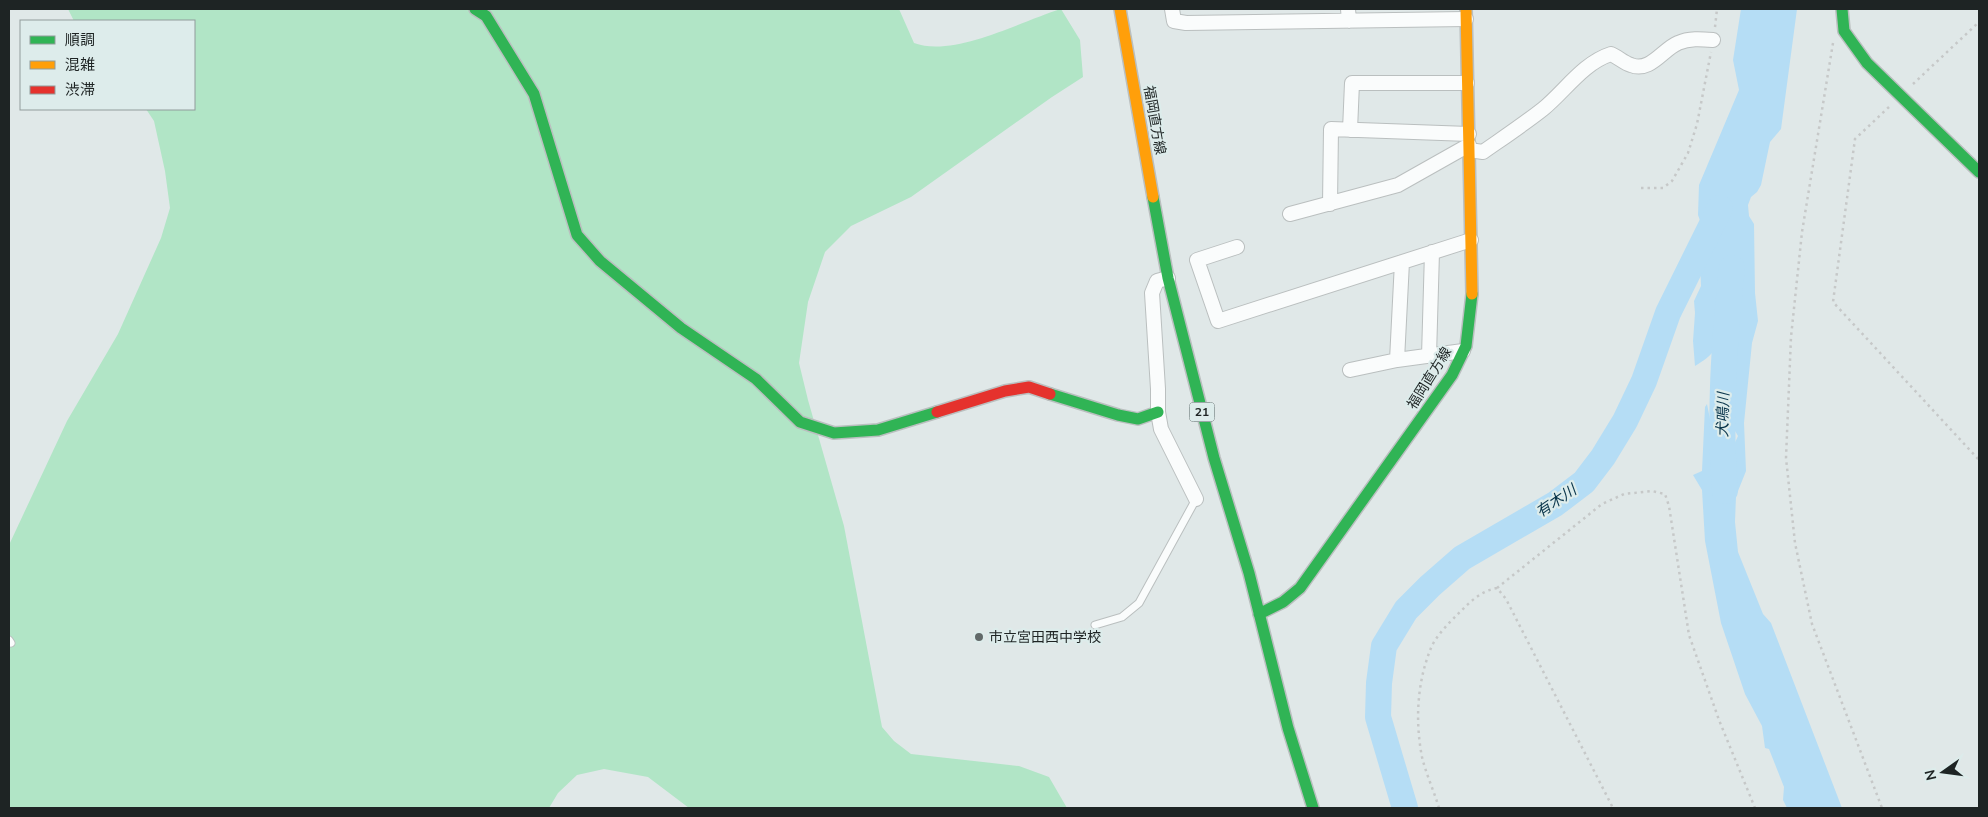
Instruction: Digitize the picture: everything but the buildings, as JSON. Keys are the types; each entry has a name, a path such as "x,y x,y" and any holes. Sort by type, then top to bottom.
{"main road":[{"path":"475,9 486,16 534,94 577,235 600,261 681,328 756,378 800,422 834,433 878,430 1005,391 1029,387 1118,415 1138,419 1158,412"},
{"name":"福岡直方線","path":"1120,9 1168,278 1214,458 1249,573 1288,728 1313,808"},
{"path":"1842,9 1844,31 1867,63 1979,172"},
{"name":"福岡直方線","path":"1259,614 1283,602 1300,588 1446,383 1466,346 1472,302 1466,14"}],"street":[{"path":"1172,9 1174,21 1186,24 1348,15 1466,14"},
{"path":"1330,204 1331,129 1469,143 1483,152 1543,109 1602,57 1611,54 1632,66 1644,67 1654,62 1664,51 1678,42 1695,39 1713,40"},
{"path":"1350,130 1352,83 1467,82"},
{"path":"1290,214 1398,185 1469,143"},
{"path":"1237,247 1197,260 1218,321 1471,240"},
{"path":"1428,356 1432,252"},
{"path":"1397,360 1402,262"},
{"path":"1168,278 1157,281 1152,293 1158,412 1161,429 1196,499"},
{"path":"1350,370 1397,360 1463,352"}],"lane":[{"path":"1095,625 1122,617 1139,603 1196,499"}],"path":[{"path":"1641,188 1663,188 1672,181 1688,153 1697,124 1718,9"},
{"path":"1979,22 1855,139 1833,302 1979,460"},
{"path":"1834,38 1802,232 1790,337 1786,458 1795,543 1812,624 1882,808"},
{"path":"1439,808 1422,758 1418,718 1420,682 1432,646 1448,624 1474,599 1488,590 1497,588 1602,504 1630,493 1652,491 1665,494 1669,506 1689,635 1719,720 1755,808"},
{"path":"1497,588 1510,607 1613,808"}],"green space":[{"path":"68,9 899,9 914,43 930,46 948,46 988,36 1061,9 1080,40 1083,77 911,197 851,226 825,252 808,302 799,363 844,526 882,727 894,741 911,754 1019,766 1049,777 1067,808 689,808 648,777 604,769 577,775 558,793 549,808 9,808 9,545 67,421 118,334 161,238 170,208 165,171 154,121 147,110 195,110 195,20 74,20"}],"water":[{"path":"1741,9 1797,9 1781,129 1770,142 1761,185 1751,197 1748,205 1749,216 1754,224 1755,293 1758,321 1752,343 1744,423 1746,471 1736,496 1735,522 1738,552 1763,614 1771,623 1842,808 1787,808 1783,800 1784,787 1769,749 1765,748 1762,726 1745,694 1721,623 1705,541 1702,490 1693,475 1702,471 1705,407 1707,404 1712,429 1710,440 1717,459 1731,451 1738,436 1732,426 1729,388 1733,328 1730,315 1733,301 1719,305 1716,315 1717,344 1714,351 1707,358 1695,366 1693,341 1694,301 1701,286 1700,264 1707,249 1698,215 1699,185 1739,90 1733,60"}],"waterway":[{"name":"有木川","path":"1405,808 1378,717 1379,683 1384,646 1406,610 1462,558 1555,504 1584,482 1603,457 1625,421 1644,381 1668,313 1720,208"},
{"name":"犬鳴川","path":"1725,491 1722,407 1732,268"}],"traffic: fast":[{"path":"475,9 486,16 534,94 577,235 600,261 681,328 756,379 800,422 834,433 878,430 937,412"},
{"path":"1842,9 1844,31 1867,63 1979,172"},
{"path":"1153,197 1168,278 1214,458 1249,573 1288,728 1313,808"},
{"path":"1259,614 1283,602 1300,588 1452,375 1466,346 1472,294"},
{"path":"1050,394 1118,415 1138,419 1158,412"}],"traffic: slow":[{"path":"1120,9 1153,197"},
{"path":"1466,9 1472,294"}],"traffic: jam":[{"path":"937,412 1005,391 1029,387 1050,394"}],"place":[{"name":"市立宮田西中学校","path":"979,637"}]}
